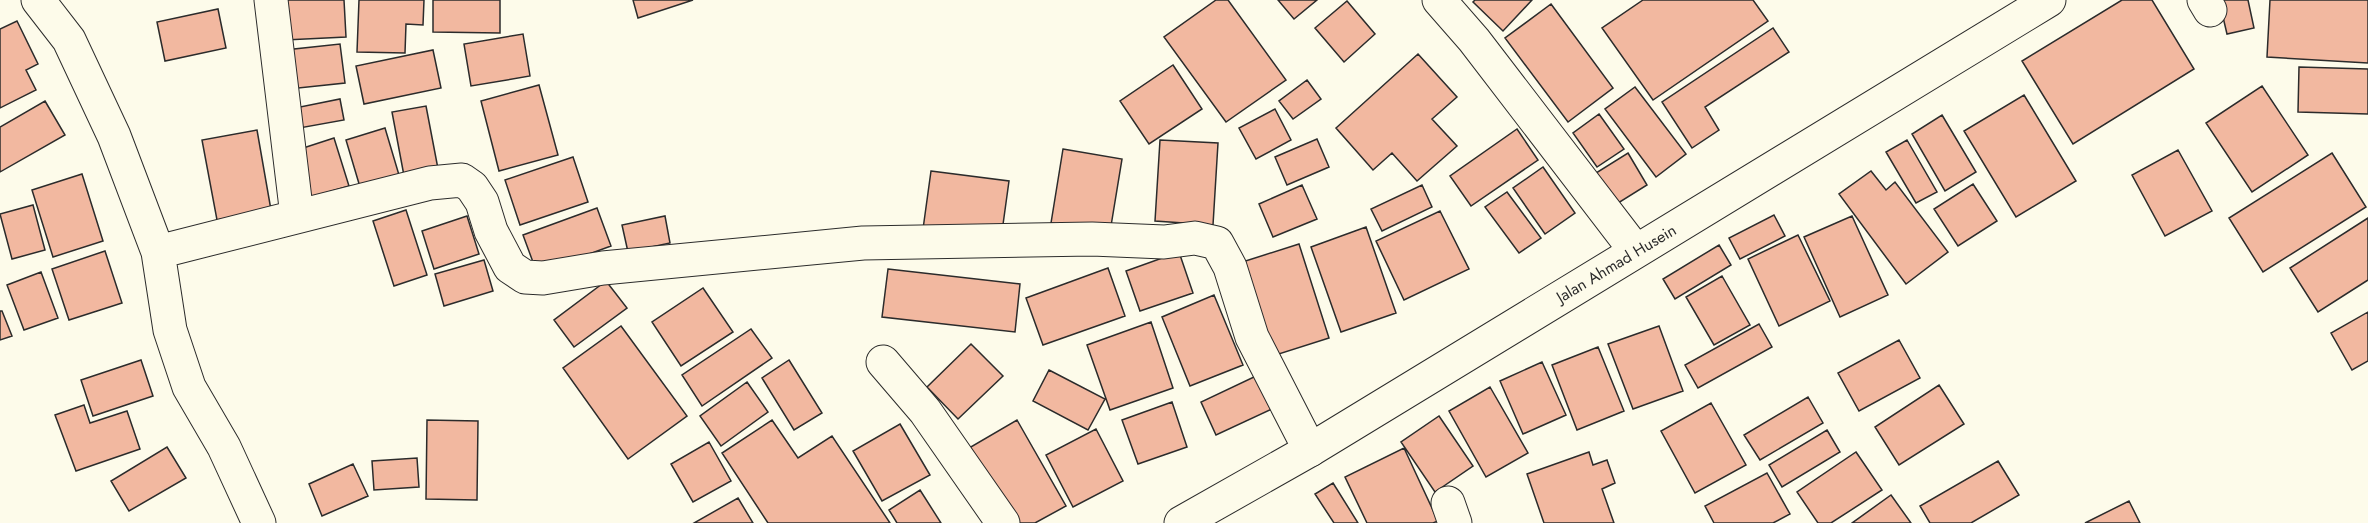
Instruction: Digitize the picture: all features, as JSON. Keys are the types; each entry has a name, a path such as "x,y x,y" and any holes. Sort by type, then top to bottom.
{"street":[{"path":"38,0 69,40 114,136 158,252 170,330 189,387 224,447 246,517"},
{"path":"271,0 297,216"},
{"path":"1439,0 1474,40 1635,250"},
{"name":"Jalan Ahmad Husein","path":"1198,519 1635,250 2049,0"},
{"path":"158,252 430,183 462,180 472,187 482,202 491,231 510,267 525,277 543,278 603,268 863,243 1092,239 1164,242 1195,238 1217,243 1230,267 1236,294 1252,337 1310,450"},
{"path":"883,362 926,411 1003,523"}],"building":[{"path":"282,0 344,0 346,37 285,40"},
{"path":"359,0 424,0 423,25 406,24 405,53 357,52"},
{"path":"433,0 500,0 500,33 433,32"},
{"path":"633,0 693,0 638,18"},
{"path":"1216,0 1228,0 1286,80 1226,122 1164,37"},
{"path":"1278,0 1317,0 1294,19"},
{"path":"1475,0 1532,0 1503,31 1473,2"},
{"path":"1643,0 1753,0 1768,21 1653,100 1602,28"},
{"path":"2122,0 2152,0 2194,69 2073,144 2022,61"},
{"path":"2219,0 2248,0 2254,28 2227,34"},
{"path":"2270,0 2368,0 2368,63 2267,57"},
{"path":"1347,1 1375,34 1344,62 1315,28"},
{"path":"1551,4 1613,88 1568,122 1505,38"},
{"path":"218,9 226,48 165,61 157,22"},
{"path":"17,21 38,64 26,70 36,90 0,108 0,29"},
{"path":"1773,28 1789,52 1705,107 1719,130 1692,148 1662,102"},
{"path":"523,34 530,76 471,86 464,44"},
{"path":"340,44 345,83 289,89 285,50"},
{"path":"433,50 441,88 364,104 356,66"},
{"path":"1418,54 1457,97 1432,119 1457,146 1417,181 1392,153 1373,170 1336,128"},
{"path":"1173,65 1202,109 1149,144 1120,101"},
{"path":"2299,67 2368,69 2368,114 2298,112"},
{"path":"1307,80 1321,99 1293,119 1279,101"},
{"path":"539,85 558,155 499,171 481,101"},
{"path":"2262,86 2308,155 2252,192 2206,123"},
{"path":"1635,87 1686,154 1656,177 1605,109"},
{"path":"2024,95 2076,181 2016,217 1964,131"},
{"path":"340,99 344,120 294,129 290,109"},
{"path":"45,101 65,135 0,172 0,127"},
{"path":"426,106 439,174 405,181 392,112"},
{"path":"1275,109 1291,140 1256,159 1239,128"},
{"path":"1599,114 1624,149 1597,167 1573,133"},
{"path":"1942,115 1976,172 1945,191 1912,134"},
{"path":"385,128 399,175 360,187 346,140"},
{"path":"1517,129 1538,160 1471,206 1450,176"},
{"path":"257,130 271,210 217,220 202,140"},
{"path":"334,138 349,186 308,198 294,151"},
{"path":"1317,139 1329,167 1287,185 1275,157"},
{"path":"1160,140 1218,143 1213,225 1155,221"},
{"path":"1907,140 1937,192 1916,203 1886,152"},
{"path":"1063,149 1122,159 1110,232 1051,223"},
{"path":"2178,150 2212,211 2165,236 2132,175"},
{"path":"1628,153 1647,185 1607,210 1588,178"},
{"path":"2332,153 2366,207 2263,272 2229,218"},
{"path":"573,157 588,202 520,225 505,180"},
{"path":"1543,167 1575,213 1545,234 1513,188"},
{"path":"931,171 1009,181 1001,239 923,229"},
{"path":"1871,171 1886,190 1895,182 1948,252 1906,284 1839,194"},
{"path":"82,174 103,241 53,257 32,190"},
{"path":"1973,184 1997,221 1958,246 1934,209"},
{"path":"1302,185 1317,219 1273,237 1259,204"},
{"path":"1422,185 1432,207 1382,231 1371,209"},
{"path":"1507,192 1541,238 1519,253 1485,207"},
{"path":"33,205 45,250 12,259 0,214"},
{"path":"597,208 611,246 537,273 523,235"},
{"path":"406,210 427,275 394,286 373,221"},
{"path":"1440,211 1469,269 1404,300 1376,241"},
{"path":"1774,215 1785,236 1740,259 1729,238"},
{"path":"467,216 479,254 434,269 422,231"},
{"path":"665,216 670,243 628,252 622,225"},
{"path":"1852,216 1888,295 1840,317 1804,237"},
{"path":"2368,218 2368,280 2318,312 2290,268"},
{"path":"1366,227 1396,313 1341,332 1311,247"},
{"path":"1798,235 1830,301 1779,326 1748,259"},
{"path":"1299,244 1329,338 1266,358 1236,264"},
{"path":"1719,245 1731,265 1675,299 1663,279"},
{"path":"105,251 122,303 69,320 52,269"},
{"path":"1179,252 1193,293 1140,311 1126,271"},
{"path":"484,260 493,291 444,306 435,274"},
{"path":"1108,268 1125,316 1043,345 1026,298"},
{"path":"888,269 1020,284 1015,332 882,317"},
{"path":"41,272 58,318 24,330 7,285"},
{"path":"1722,276 1750,325 1714,345 1686,297"},
{"path":"606,281 627,308 574,347 554,320"},
{"path":"703,288 733,332 681,366 652,322"},
{"path":"1214,295 1243,365 1190,386 1162,317"},
{"path":"0,311 2,311 12,336 0,340"},
{"path":"2368,312 2368,361 2352,370 2331,333"},
{"path":"1151,322 1173,388 1110,410 1087,345"},
{"path":"1759,324 1772,347 1698,388 1685,365"},
{"path":"621,326 687,416 628,459 563,368"},
{"path":"1659,326 1683,391 1633,409 1608,344"},
{"path":"751,329 772,358 702,406 682,375"},
{"path":"1899,340 1920,378 1859,411 1838,373"},
{"path":"971,344 1003,376 958,419 927,387"},
{"path":"1598,347 1624,411 1577,430 1552,365"},
{"path":"141,360 153,396 93,416 81,380"},
{"path":"789,360 822,413 794,430 762,378"},
{"path":"1542,362 1566,415 1523,434 1500,381"},
{"path":"1049,370 1105,399 1088,430 1033,401"},
{"path":"1256,376 1272,409 1216,435 1201,402"},
{"path":"747,382 768,412 721,446 700,416"},
{"path":"1939,385 1964,424 1899,465 1875,427"},
{"path":"1490,387 1528,453 1486,477 1449,411"},
{"path":"1808,397 1823,423 1760,460 1744,435"},
{"path":"1172,402 1187,447 1138,464 1122,420"},
{"path":"1711,403 1746,465 1695,493 1661,431"},
{"path":"84,405 90,423 127,411 140,449 76,471 55,415"},
{"path":"1439,416 1473,466 1435,492 1401,442"},
{"path":"427,420 478,421 477,500 426,499"},
{"path":"772,420 798,458 832,436 890,523 768,523 722,453"},
{"path":"1017,420 1066,506 1035,523 1012,523 969,448"},
{"path":"900,424 930,475 882,501 853,451"},
{"path":"1096,429 1123,481 1073,507 1046,455"},
{"path":"1827,430 1840,452 1782,487 1769,465"},
{"path":"709,442 731,481 693,502 671,464"},
{"path":"167,447 186,478 129,511 111,481"},
{"path":"1404,448 1438,521 1433,523 1367,523 1345,477"},
{"path":"1589,452 1593,465 1607,460 1615,483 1602,489 1614,523 1544,523 1527,474"},
{"path":"1856,452 1882,490 1831,523 1818,523 1797,492"},
{"path":"417,458 419,487 374,490 372,461"},
{"path":"1998,461 2019,495 1971,523 1930,523 1920,506"},
{"path":"353,464 368,496 322,516 309,484"},
{"path":"1767,473 1790,514 1773,523 1714,523 1705,506"},
{"path":"1333,483 1358,523 1334,523 1315,494"},
{"path":"920,490 941,523 897,523 889,510"},
{"path":"1891,495 1911,523 1852,523"},
{"path":"738,498 753,523 694,523"},
{"path":"2129,501 2140,523 2085,523"}]}
